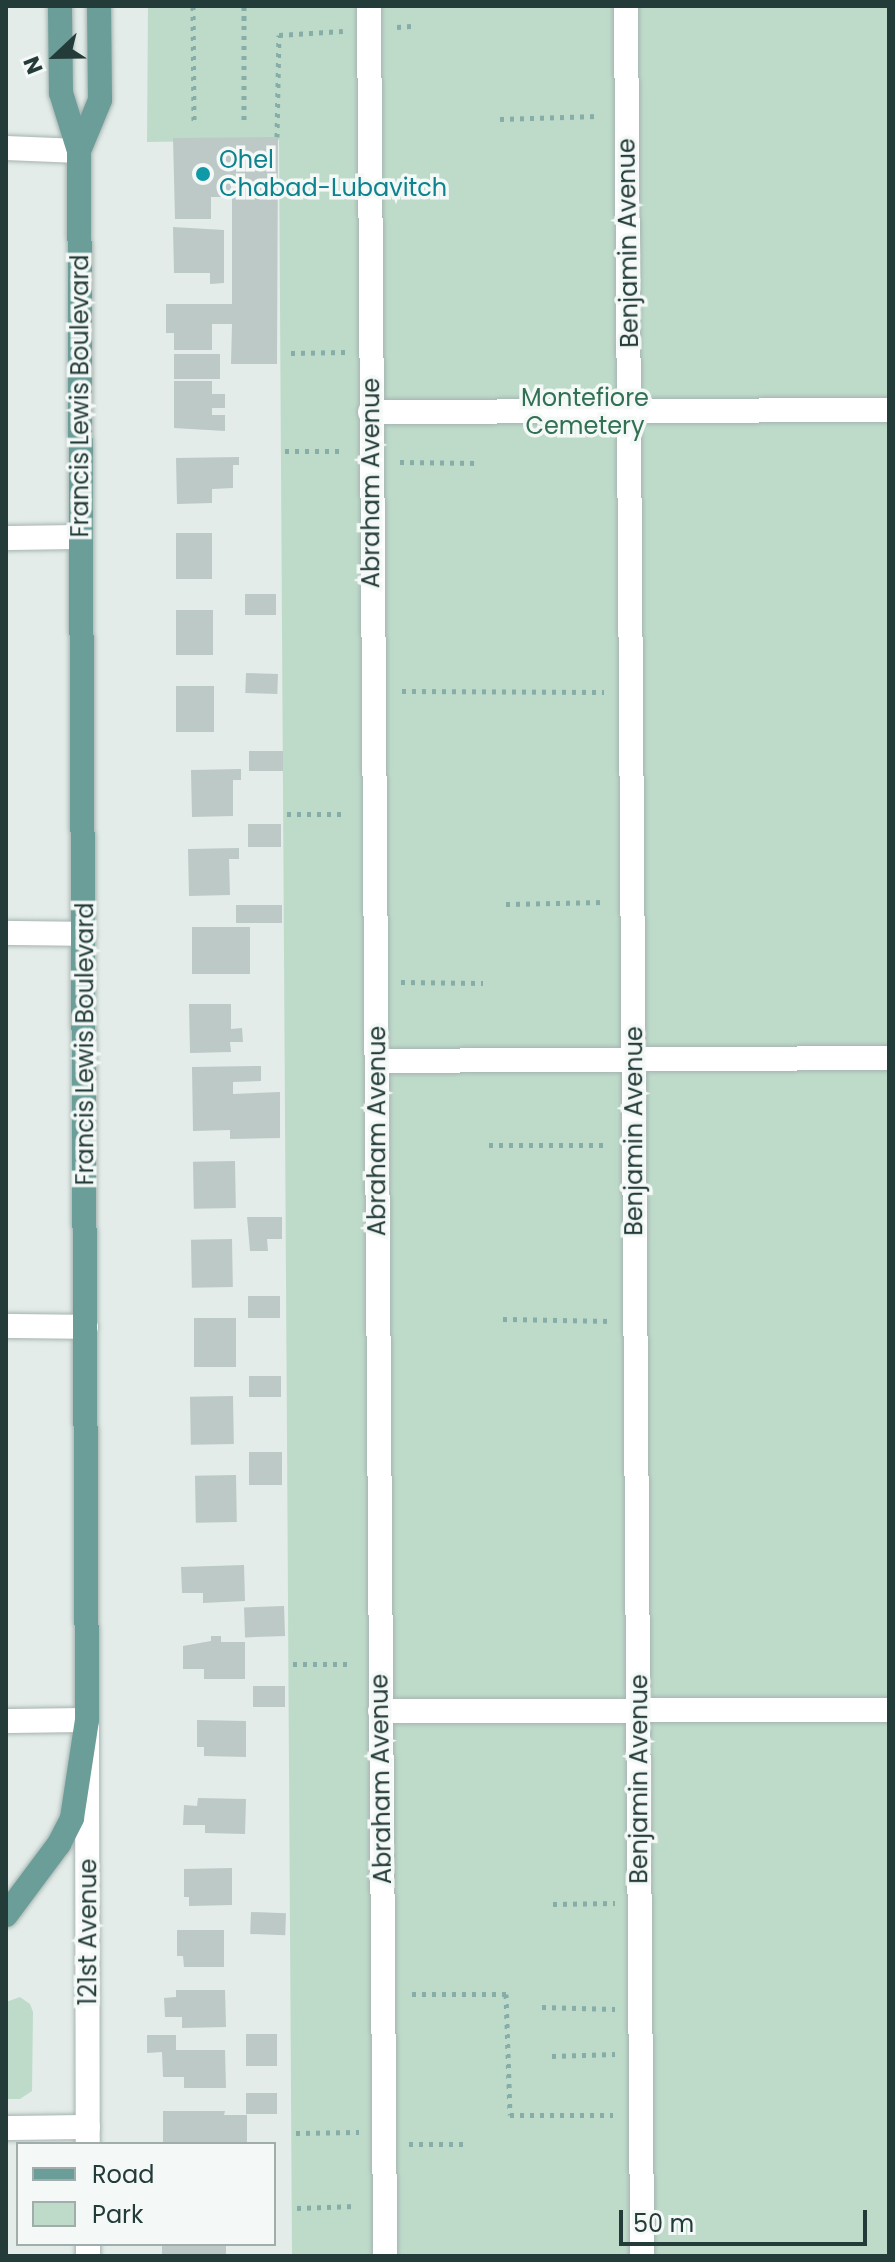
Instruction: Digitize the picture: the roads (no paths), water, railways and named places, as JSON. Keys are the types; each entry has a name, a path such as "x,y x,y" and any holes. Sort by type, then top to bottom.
{"main road":[{"name":"Francis Lewis Boulevard","path":"6,1915 59,1844 72,1818 87,1720 79,151 61,93 60,6"},
{"name":"Francis Lewis Boulevard","path":"79,151 100,100 99,6"}],"street":[{"name":"Benjamin Avenue","path":"626,6 642,2256"},
{"name":"Abraham Avenue","path":"369,18 385,2256"},
{"path":"6,148 79,151"},
{"path":"370,412 889,410"},
{"path":"6,538 81,537"},
{"path":"6,933 84,934"},
{"path":"377,1061 889,1058"},
{"path":"6,1326 86,1327"},
{"path":"380,1711 889,1710"},
{"path":"6,1721 87,1720"},
{"name":"121st Avenue","path":"87,1720 88,2136"},
{"path":"6,2128 88,2136"}],"place":[{"name":"Ohel Chabad-Lubavitch","path":"203,174"}],"park label":[{"name":"Montefiore Cemetery","path":"585,412"}]}
